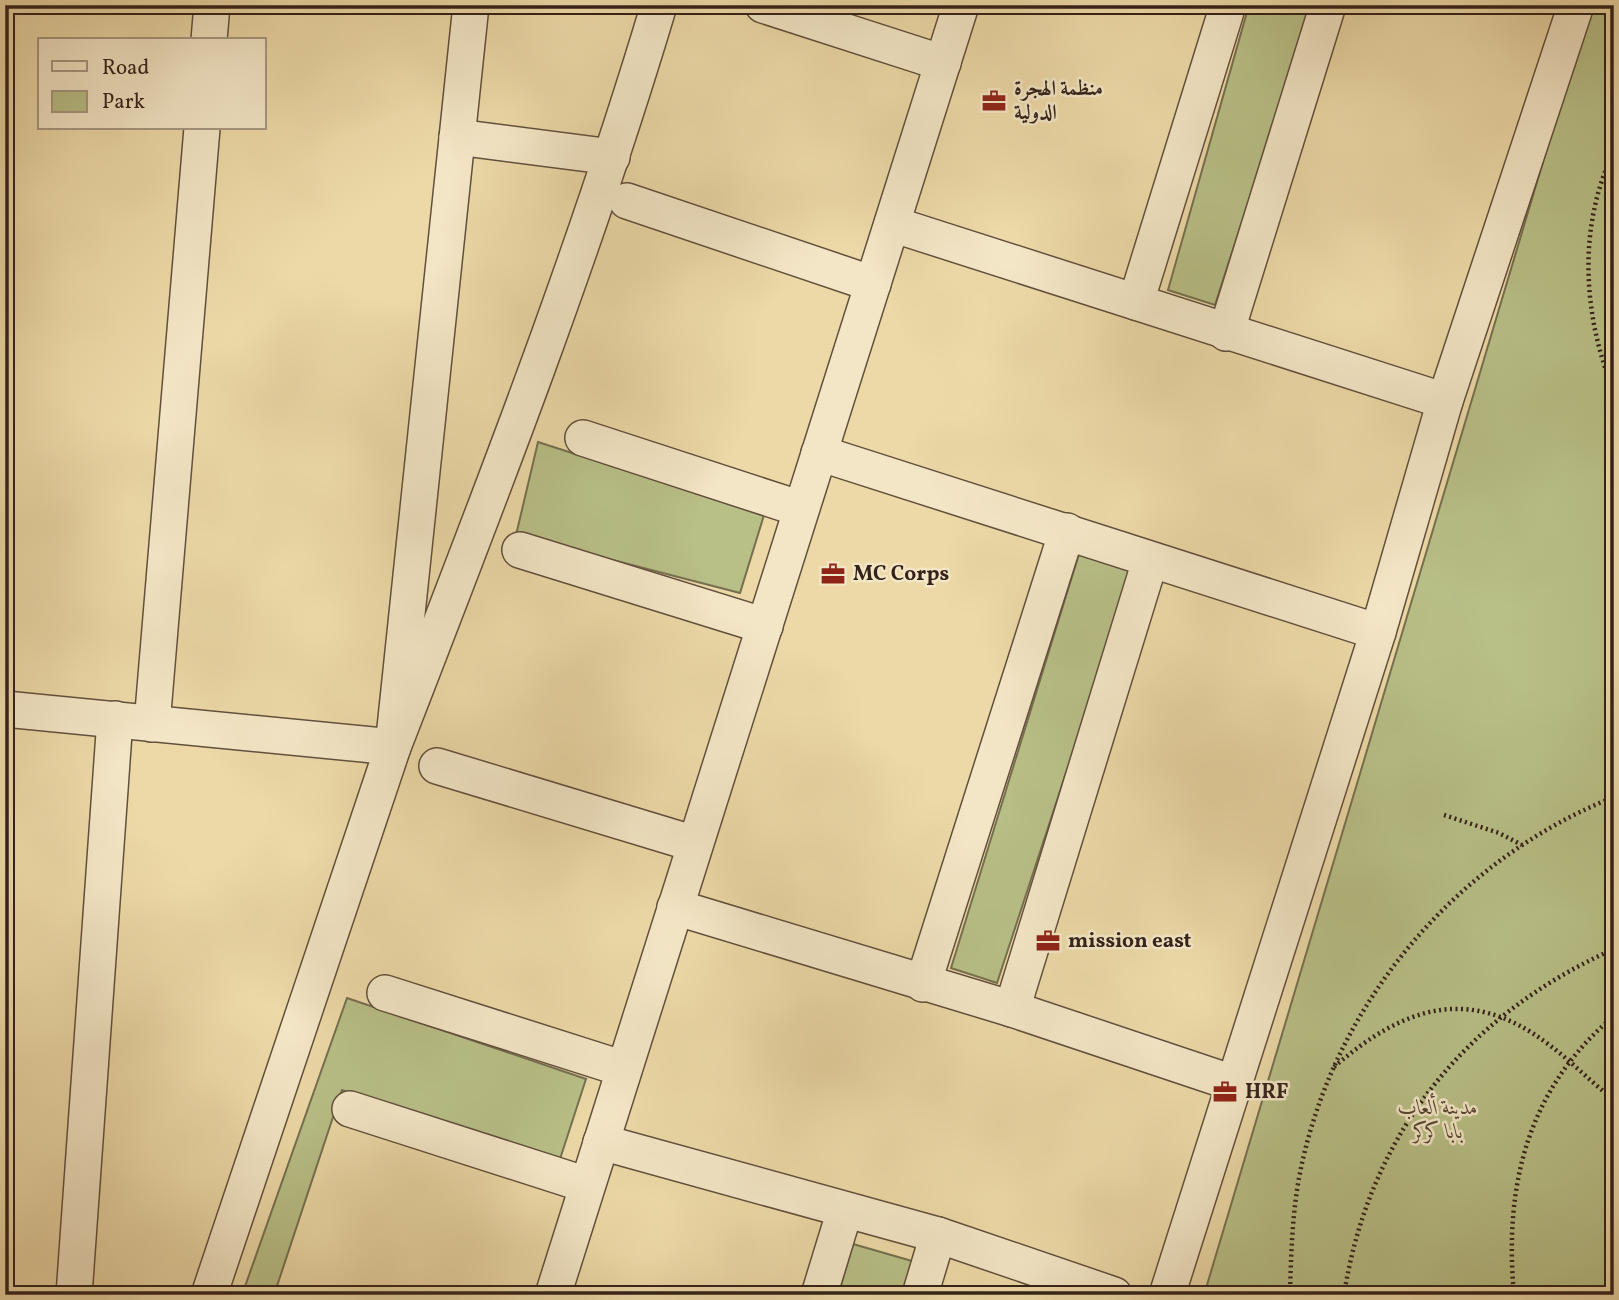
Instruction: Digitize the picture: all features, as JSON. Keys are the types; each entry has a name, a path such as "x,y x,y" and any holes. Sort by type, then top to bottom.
{"street":[{"path":"209,38 212,5"},
{"path":"393,747 471,5"},
{"path":"208,1295 393,747 464,565 612,157 659,5"},
{"path":"763,5 943,62"},
{"path":"553,1295 961,5"},
{"path":"1136,302 1228,5"},
{"path":"1226,333 1328,5"},
{"path":"1167,1295 1378,632 1445,401 1576,5"},
{"path":"152,724 202,130"},
{"path":"457,137 612,157"},
{"path":"627,201 873,284"},
{"path":"892,224 1445,401"},
{"path":"583,438 802,509"},
{"path":"819,453 1378,632"},
{"path":"923,984 1068,531"},
{"path":"520,550 765,626"},
{"path":"1012,1009 1150,561"},
{"path":"5,709 393,747"},
{"path":"74,1295 115,719"},
{"path":"438,766 695,845"},
{"path":"675,908 1012,1009 1236,1084"},
{"path":"385,993 624,1069"},
{"path":"351,1109 587,1185"},
{"path":"601,1142 938,1236 1114,1295"},
{"path":"819,1295 845,1210"},
{"path":"920,1295 938,1236"}],"path":[{"path":"1614,151 1594,204 1588,293 1597,347 1614,392"},
{"path":"1290,1295 1291,1238 1299,1178 1314,1118 1334,1068 1365,1007 1399,957 1440,912 1485,871 1522,845 1589,807 1614,797"},
{"path":"1444,816 1499,833 1522,845"},
{"path":"1345,1295 1349,1263 1364,1210 1385,1160 1412,1112 1446,1069 1498,1018 1526,995 1573,967 1614,949"},
{"path":"1334,1068 1378,1034 1414,1016 1448,1007 1498,1018 1535,1035 1614,1100"},
{"path":"1514,1295 1509,1244 1515,1186 1538,1116 1570,1063 1614,1016"}],"green space":[{"path":"1249,5 1312,5 1215,305 1168,290"},
{"name":"مدينة ألعاب بابا كركر","path":"1590,5 1614,5 1614,1295 1204,1295"},
{"path":"538,442 764,515 740,593 516,535"},
{"path":"1079,554 1132,572 997,983 951,968"},
{"path":"347,998 586,1079 560,1159 342,1090 274,1295 242,1295"},
{"path":"853,1244 912,1261 902,1295 838,1295"}],"place":[{"name":"منظمة الهجرة الدولية","path":"994,101"},
{"name":"MC Corps","path":"833,574"},
{"name":"mission east","path":"1048,941"},
{"name":"HRF","path":"1225,1092"}]}
